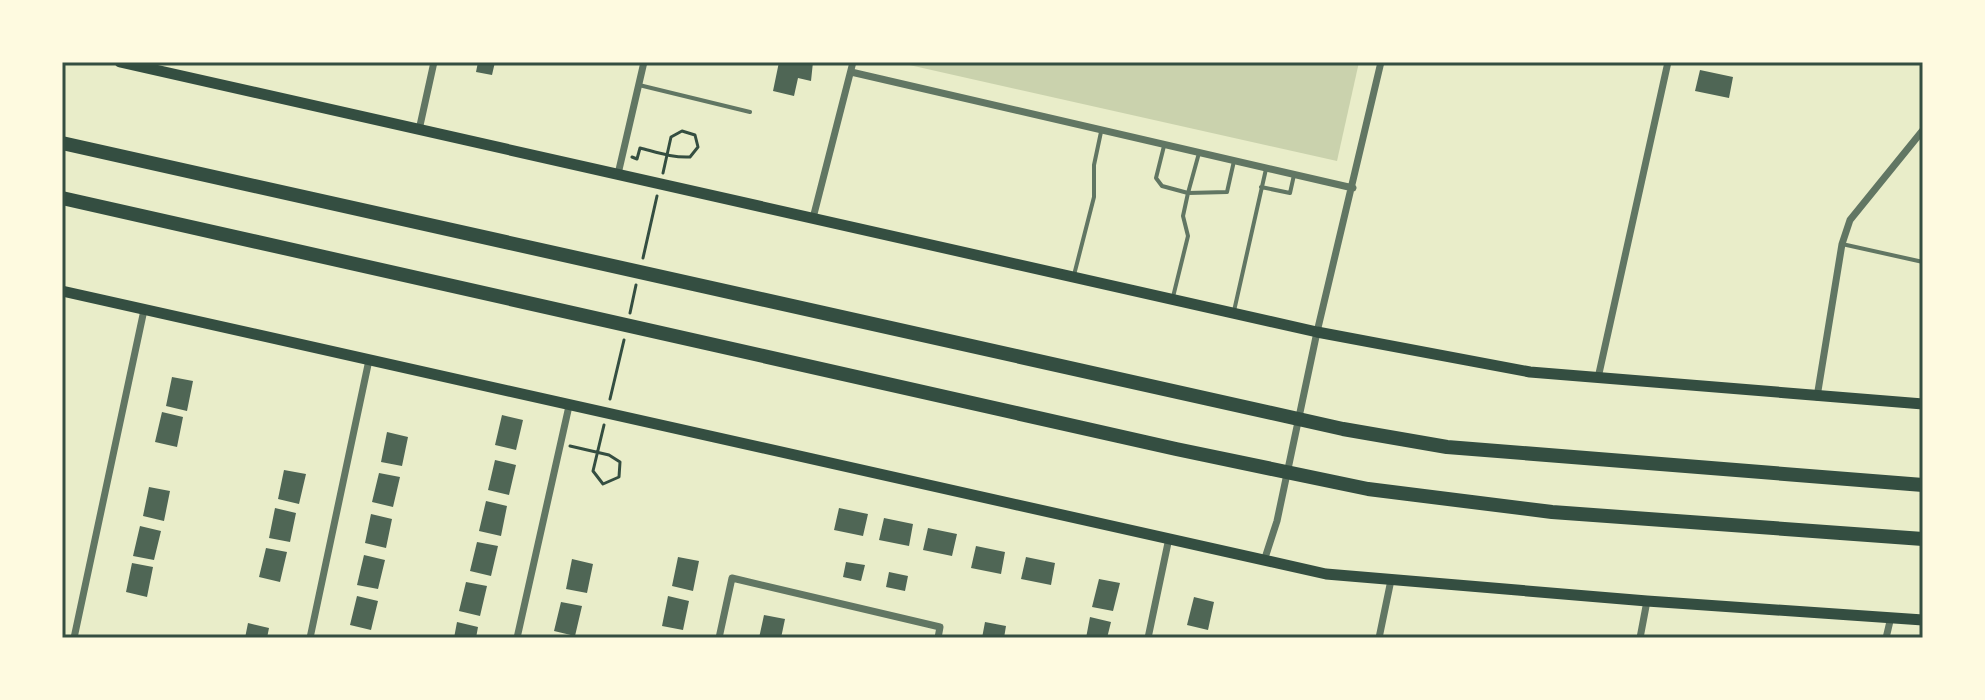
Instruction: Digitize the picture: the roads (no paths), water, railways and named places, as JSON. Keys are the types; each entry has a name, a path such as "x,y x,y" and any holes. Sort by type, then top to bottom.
{"highway":[{"path":"62,143 1343,429 1447,447 1923,485"},
{"path":"62,198 1176,449 1368,489 1552,512 1923,539"}],"main road":[{"path":"120,62 1317,332 1475,364 1530,372 1923,404"},
{"path":"62,291 1326,574 1923,620"}],"street":[{"path":"419,130 434,62"},
{"path":"618,174 644,62"},
{"path":"813,218 853,62"},
{"path":"1264,561 1277,521 1317,332 1381,62"},
{"path":"1598,378 1668,62"},
{"path":"851,72 1353,188"},
{"path":"1817,397 1842,244 1850,220 1923,130"},
{"path":"74,638 144,310"},
{"path":"310,638 369,360"},
{"path":"517,638 569,406"},
{"path":"1148,638 1169,538"},
{"path":"719,638 732,578 940,627 938,638"},
{"path":"1379,638 1391,580"},
{"path":"1640,638 1647,601"},
{"path":"1886,638 1891,617"}],"lane":[{"path":"639,85 750,112"},
{"path":"1074,277 1094,197 1094,165 1101,132"},
{"path":"1164,146 1156,178 1162,186 1188,193 1227,192 1234,161"},
{"path":"1173,299 1188,236 1183,216 1199,153"},
{"path":"1233,313 1266,169"},
{"path":"1261,187 1290,193 1294,175"},
{"path":"1842,244 1923,262"}]}
